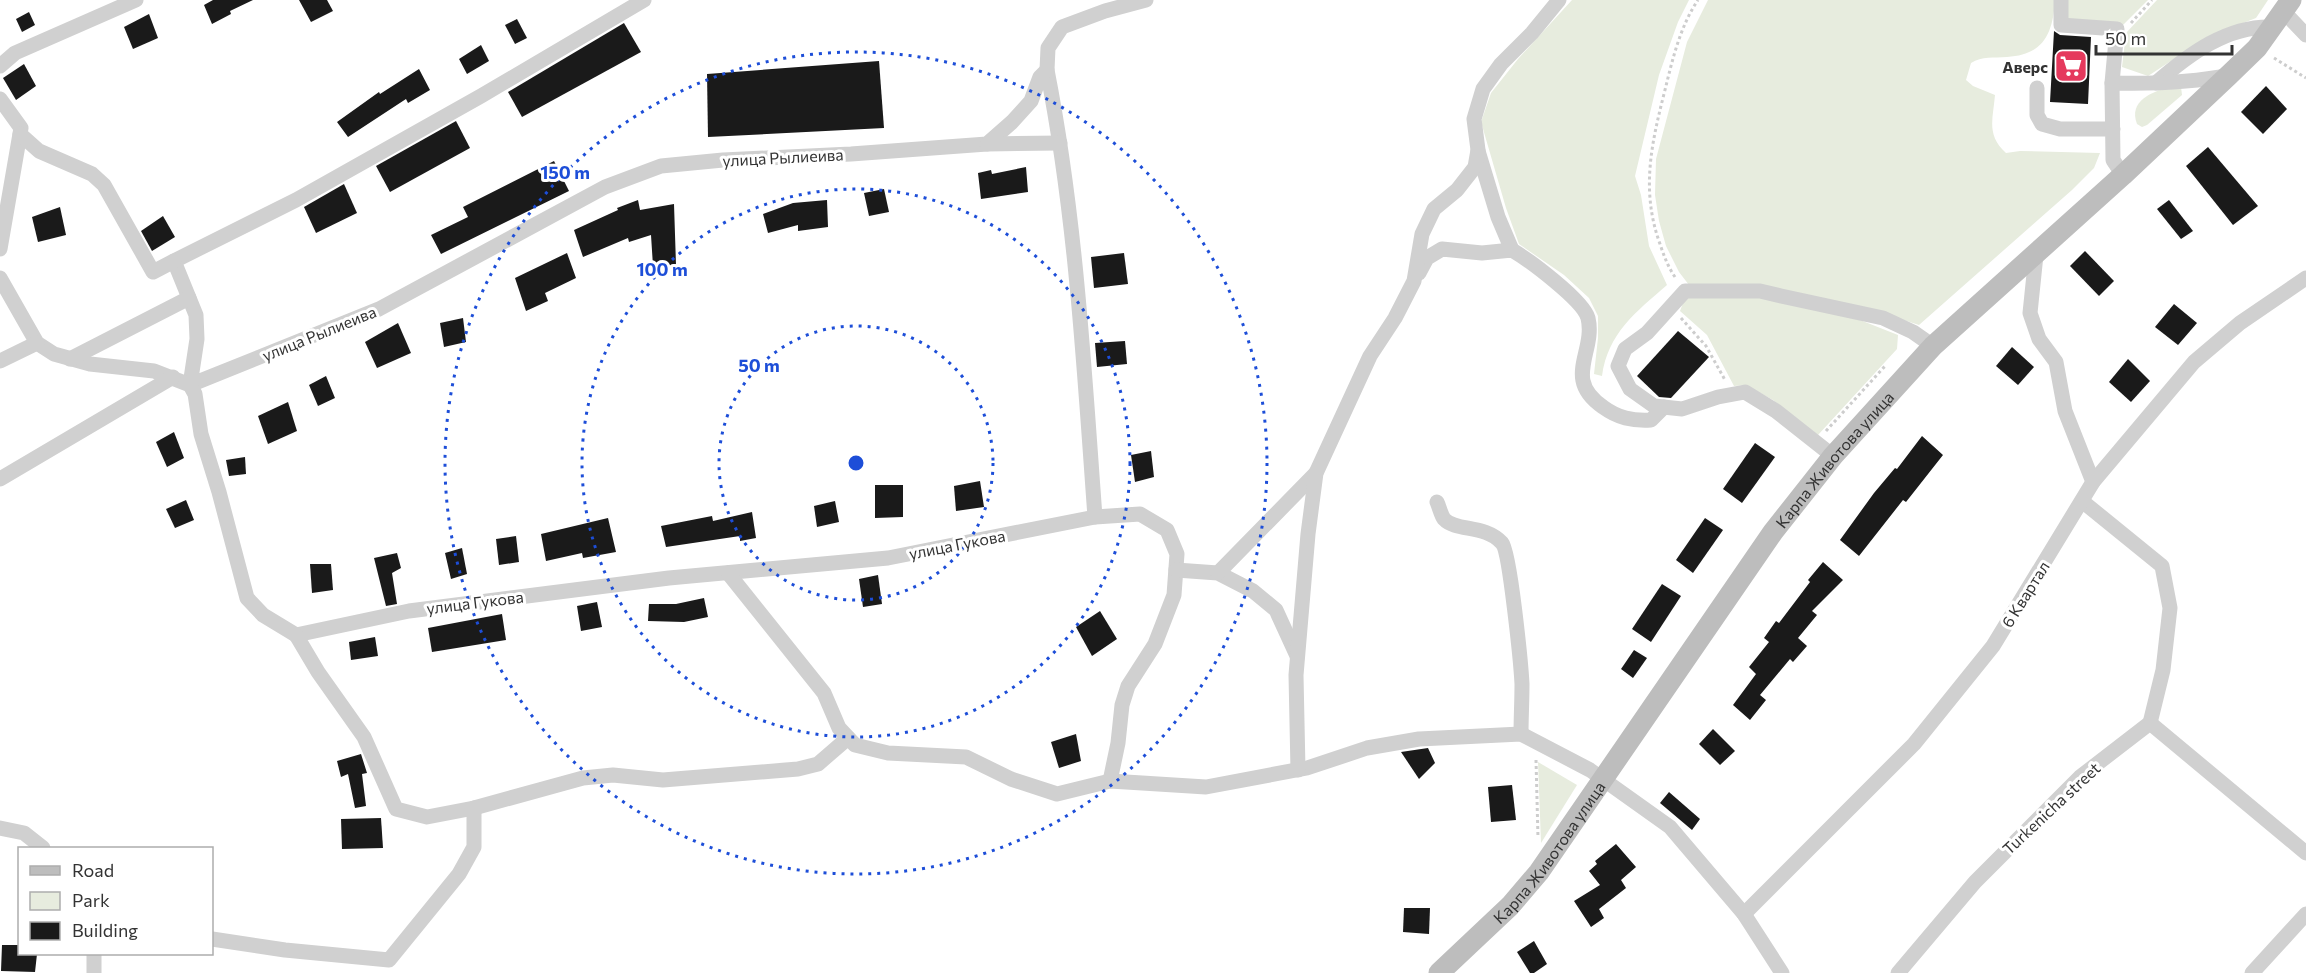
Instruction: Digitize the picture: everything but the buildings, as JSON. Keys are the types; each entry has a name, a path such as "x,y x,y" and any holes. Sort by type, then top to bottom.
{"main road":[{"name":"Карпа Животова улица","path":"1439,973 1510,906 1539,872 1773,532 1833,456 1932,346 2036,255 2229,75 2257,48 2283,13"}],"street":[{"path":"0,66 15,53 136,0"},
{"path":"20,134 39,151 92,174 104,185 153,272 296,200 481,96 644,0"},
{"path":"1095,517 1075,248 1047,69 1048,48 1062,27 1146,0"},
{"path":"1559,0 1532,33 1501,64 1483,89 1474,119 1478,150 1486,170 1498,217 1512,250 1539,268 1580,305 1588,317 1582,383 1593,400 1611,412 1633,421 1651,420 1664,407"},
{"path":"2061,0 2061,25 2117,29 2112,83 2113,160 2123,175"},
{"path":"2156,83 2176,65 2205,46 2283,13 2306,35"},
{"path":"987,144 1031,101 1040,76 1047,69"},
{"path":"2112,83 2207,80 2229,75"},
{"path":"2037,88 2037,115 2042,124 2060,129 2113,129"},
{"path":"0,99 21,128 0,249"},
{"name":"улица Рылиеива","path":"190,385 380,309 605,187 661,166 723,160 987,144 1060,143"},
{"path":"1414,281 1422,234 1434,209 1457,190 1475,167 1478,150"},
{"path":"0,181 9,200"},
{"path":"1298,770 1298,659 1308,534 1316,473 1370,356 1395,318 1426,258 1442,249 1482,253 1512,250"},
{"path":"2036,255 2030,313 2039,339 2056,362 2065,411 2093,483"},
{"path":"174,261 196,315 197,331 190,385"},
{"path":"0,278 37,343 54,354 90,364 154,371 190,385 195,394 201,434 247,598 263,615 296,634 318,672 364,737 396,809 427,817 474,808 583,778 613,775 663,780 798,769 818,764 848,738"},
{"name":"6 Квартал","path":"1744,914 1914,744 1993,646 2093,483 2194,362 2240,323 2306,278"},
{"path":"1833,456 1768,406 1744,392 1682,409 1654,406 1630,389 1618,366 1625,349 1647,333 1685,291 1771,293 1883,318 1913,332 1932,346"},
{"path":"70,359 189,298"},
{"path":"0,361 37,343"},
{"path":"0,479 173,377"},
{"path":"1218,573 1316,473"},
{"path":"2082,501 2162,566 2170,608 2163,670 2150,723 2306,853"},
{"path":"1437,502 1444,519 1457,525 1478,528 1495,536 1505,546 1522,682 1521,735"},
{"name":"улица Гукова","path":"296,634 409,611 669,578 888,558 1095,517 1140,514 1167,530 1177,554 1174,595 1155,644 1128,686 1122,705 1118,743 1110,781"},
{"path":"1176,570 1218,573 1252,591 1276,610 1298,659"},
{"path":"728,573 824,693 839,728 855,745 888,753 966,757 1011,779 1057,794 1110,781 1206,787 1298,770 1367,748 1419,739 1521,735 1590,770 1670,827 1744,914 1782,973"},
{"name":"Turkenicha street","path":"1898,973 1975,882 2072,785 2150,723"},
{"path":"213,939 285,950 389,960 459,874 474,847 474,808"},
{"path":"0,828 24,833 41,847"},
{"path":"2252,973 2306,914"},
{"path":"94,955 94,973"}],"path":[{"path":"1685,291 1668,267 1653,225 1648,180 1652,139 1673,57 1691,10 1698,0"},
{"path":"2116,39 2152,0"},
{"path":"2257,48 2306,78"},
{"path":"1671,308 1706,346 1731,394"},
{"path":"1539,848 1536,761 1543,746"}],"green space":[{"path":"1572,0 1689,0 1678,22 1659,75 1635,176 1641,195 1649,246 1667,285 1634,314 1617,335 1610,347 1602,376 1594,374 1598,316 1589,298 1564,275 1519,244 1481,122 1491,93 1518,59"},
{"path":"1708,0 2055,0 2049,32 2038,47 2020,55 1975,61 1971,63 1966,80 1973,86 1995,95 1993,133 2006,153 2020,151 2100,153 2094,168 1919,325 1882,313 1689,285 1679,272 1666,246 1659,221 1655,195 1656,159 1687,42"},
{"path":"2064,0 2148,0 2122,26 2064,22"},
{"path":"2157,0 2268,0 2256,18 2228,29 2180,55 2148,76 2122,67 2126,33"},
{"path":"2169,87 2181,87 2182,95 2147,125 2142,127 2137,124 2136,109 2143,99"},
{"path":"1759,296 1860,320 1898,335 1897,349 1818,435 1773,400 1746,385 1734,386 1707,335 1680,311 1685,298"},
{"path":"1538,762 1577,785 1541,843"}],"place":[{"name":"Аверс","path":"2071,66"}]}
